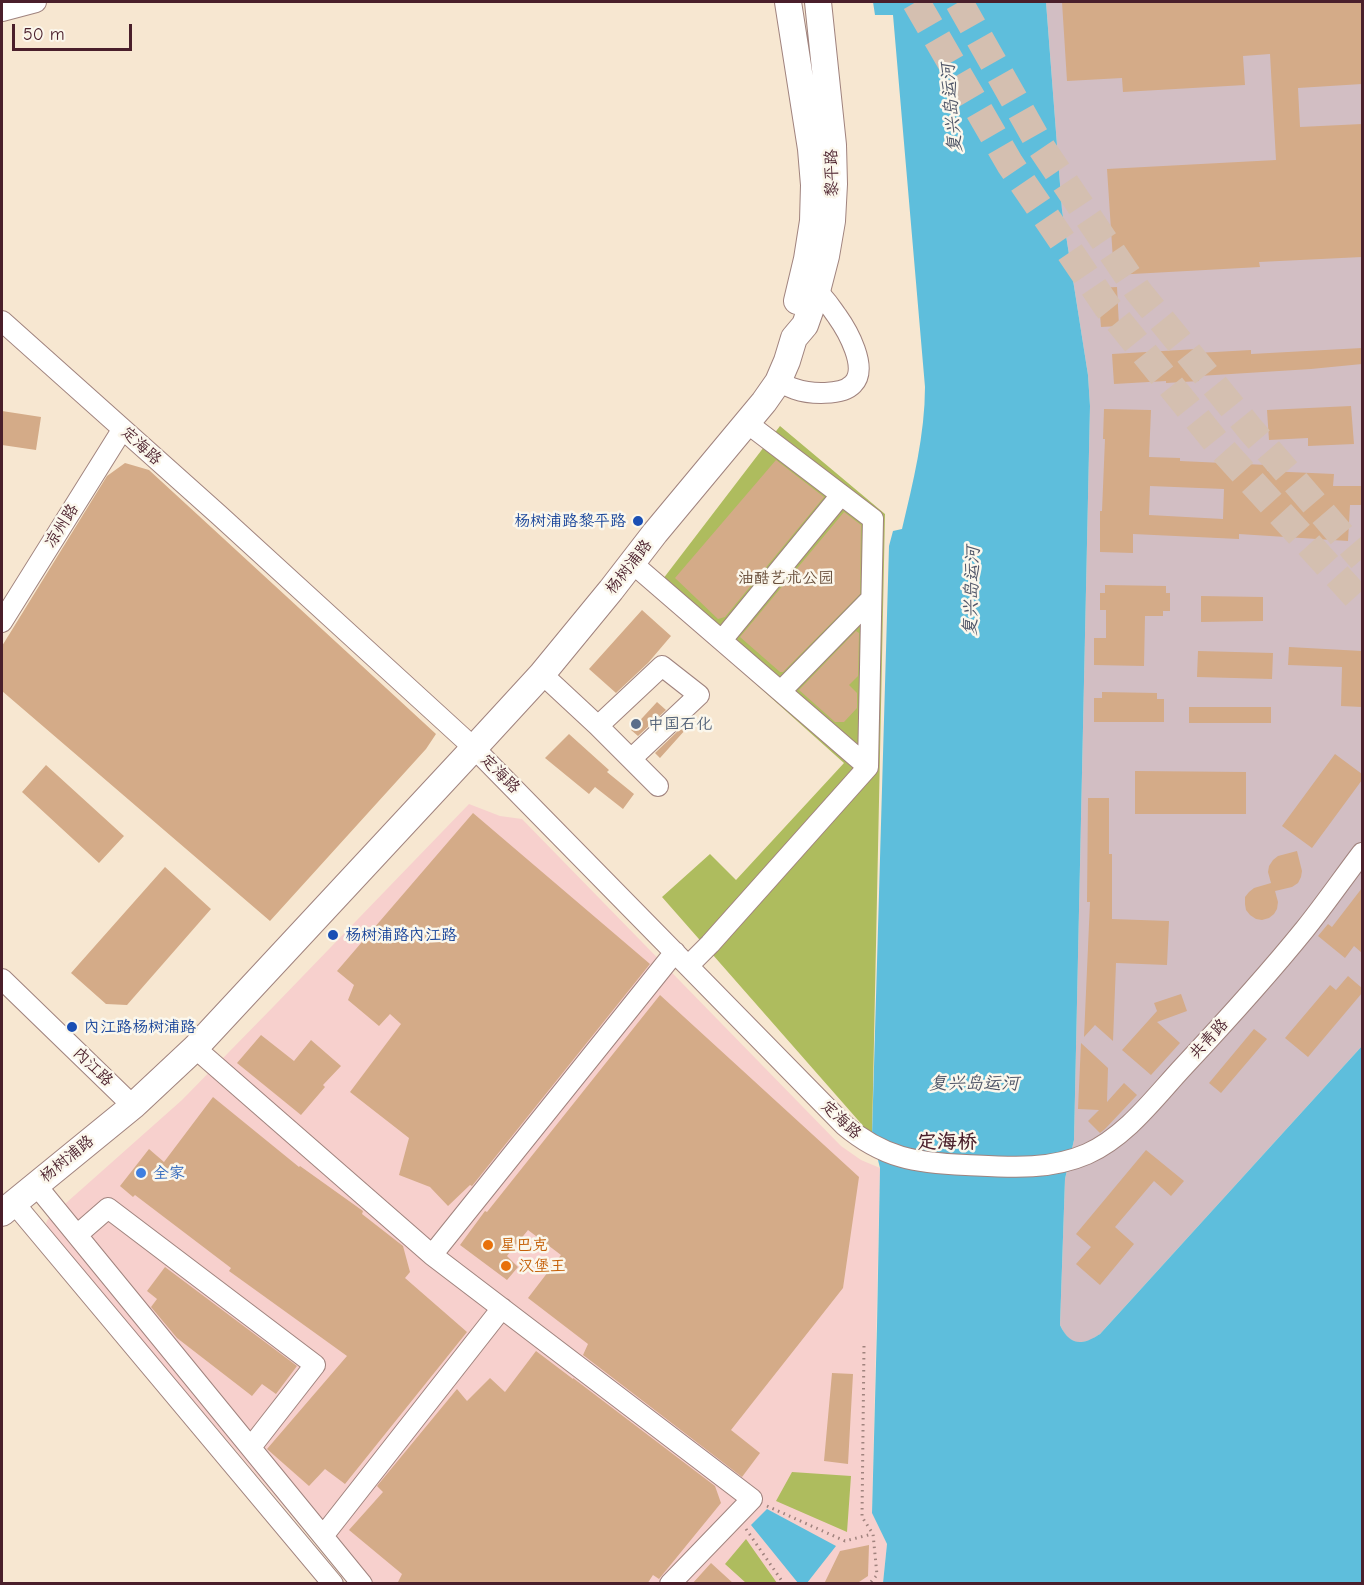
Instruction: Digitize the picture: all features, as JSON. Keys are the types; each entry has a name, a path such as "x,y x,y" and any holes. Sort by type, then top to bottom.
{"main road":[{"name":"黎平路","path":"788,2 811,149 814,185 813,221 807,259 809,288"},
{"name":"黎平路","path":"778,382 794,338 791,323 828,244 832,221 833,145 818,2"},
{"name":"杨树浦路","path":"8,1208 133,1106 195,1048 542,674 778,382"}],"street":[{"path":"2,11 36,2"},
{"path":"778,382 797,390 815,392 842,390 854,384 858,374 855,348 849,334 809,288"},
{"name":"定海路","path":"2,321 474,748 860,1139 879,1149 917,1161 1016,1167"},
{"path":"432,1255 682,958 710,944 868,767 873,519 747,423"},
{"name":"凉州路","path":"2,622 122,430"},
{"path":"722,640 841,495"},
{"path":"632,563 868,767"},
{"path":"781,691 871,599"},
{"path":"598,726 662,666 699,695 631,759"},
{"path":"542,674 658,786"},
{"name":"共青路","path":"1016,1167 1056,1164 1088,1153 1132,1123 1245,1000 1306,928 1362,853"},
{"name":"内江路","path":"2,979 133,1106"},
{"path":"195,1048 432,1255 752,1499 670,1584"},
{"path":"36,1185 363,1584"},
{"path":"8,1208 333,1584"},
{"path":"77,1235 108,1208 315,1365 250,1447"},
{"path":"323,1536 502,1308"}],"path":[{"path":"864,1346 862,1517 873,1534 878,1575 869,1584"},
{"path":"752,1499 844,1541 873,1534"},
{"path":"737,1515 784,1584"}],"shaded area":[{"path":"1046,2 1362,2 1362,1046 1100,1334 1083,1342 1069,1339 1060,1325 1065,1179 1074,1140 1090,406 1088,375 1062,210"},
{"path":"469,804 500,816 522,819 841,1146 861,1160 880,1168 872,1512 887,1544 883,1583 349,1583 48,1230 46,1223 48,1219 182,1100"}],"green space":[{"name":"油酷艺术公园","path":"780,426 885,514 872,1136 662,897 710,854 736,880 844,763 653,592"},
{"path":"792,1472 851,1476 847,1532 776,1501"},
{"path":"746,1539 777,1583 746,1583 725,1564"}],"water":[{"name":"复兴岛运河","path":"873,2 1046,2 1062,210 1088,375 1090,406 1074,1140 1065,1179 1060,1325 1068,1337 1077,1342 1088,1341 1100,1334 1362,1046 1362,1583 883,1583 887,1544 872,1513 880,1168 872,1136 889,546 893,531 902,529 910,494 921,440 925,387 893,15 875,15"},
{"path":"767,1509 836,1546 807,1583 798,1583 751,1525"}],"building":[{"path":"1062,2 1362,2 1362,84 1298,88 1300,127 1362,124 1362,257 1259,262 1260,267 1114,275 1107,169 1276,160 1270,54 1243,56 1245,85 1123,92 1122,78 1067,81"},
{"path":"1117,287 1119,326 1101,327 1098,288"},
{"path":"1362,348 1362,364 1199,376 1199,381 1114,384 1112,354 1197,349 1197,353 1251,350 1251,354"},
{"path":"1351,406 1354,444 1308,446 1308,438 1269,440 1267,410"},
{"path":"1104,409 1151,410 1149,457 1180,458 1180,461 1267,465 1267,471 1334,474 1333,486 1362,486 1362,505 1350,505 1348,541 1239,534 1239,539 1133,534 1133,553 1100,552 1100,511 1102,511 1105,439 1103,439","holes":["1150,486 1224,489 1223,519 1149,515"]},
{"path":"2,411 41,417 36,450 2,445"},
{"path":"776,460 824,497 725,617 718,619 675,578"},
{"path":"125,463 149,470 436,734 426,749 270,921 2,691 2,646 107,476"},
{"path":"844,512 861,525 860,594 783,672 780,672 740,637"},
{"path":"1105,585 1166,586 1166,593 1170,593 1170,611 1163,611 1163,616 1145,616 1144,666 1094,665 1094,638 1106,638 1106,610 1100,610 1100,593 1105,593"},
{"path":"1201,596 1263,597 1263,621 1201,622"},
{"path":"642,610 671,636 648,663 616,693 589,669"},
{"path":"856,631 859,633 858,676 849,685 857,693 857,708 844,722 835,722 799,690"},
{"path":"1289,647 1362,651 1362,707 1341,706 1342,667 1288,665"},
{"path":"1198,651 1273,653 1272,679 1197,677"},
{"path":"1102,692 1157,693 1157,699 1164,699 1164,722 1094,722 1094,698 1102,698"},
{"path":"657,702 666,710 638,736 631,730"},
{"path":"1189,707 1271,707 1271,723 1189,723"},
{"path":"683,726 686,729 660,758 655,753"},
{"path":"569,734 609,770 607,772 634,794 623,809 595,787 589,794 545,758"},
{"path":"1335,754 1362,774 1362,780 1312,848 1282,826"},
{"path":"46,765 124,836 99,863 22,792"},
{"path":"1135,771 1246,772 1246,814 1135,814"},
{"path":"1088,798 1109,798 1112,919 1169,921 1167,965 1116,963 1113,1041 1095,1025 1084,1037 1090,902 1087,902"},
{"path":"473,813 650,964 472,1186 470,1185 448,1206 430,1187 399,1175 409,1138 350,1092 401,1024 390,1014 379,1026 348,1000 354,985 337,971"},
{"path":"1297,851 1302,871 1298,883 1292,887 1275,891 1277,909 1269,918 1262,920 1250,915 1246,910 1245,897 1254,888 1271,883 1268,872 1273,860 1278,856"},
{"path":"165,867 211,909 127,1005 106,1004 71,973"},
{"path":"1362,888 1362,953 1354,946 1345,958 1318,936 1328,924 1332,927"},
{"path":"1348,976 1362,988 1362,993 1308,1057 1285,1038 1330,985 1336,990"},
{"path":"1181,994 1187,1011 1157,1022 1180,1043 1151,1075 1122,1050 1157,1011 1154,1003"},
{"path":"660,995 859,1177 843,1288 731,1430 760,1453 742,1477 583,1355 588,1344 528,1298 561,1255 528,1230 507,1256 518,1267 507,1280 460,1245"},
{"path":"1254,1029 1267,1039 1221,1093 1209,1083"},
{"path":"261,1035 294,1061 311,1040 341,1066 323,1085 325,1087 301,1115 237,1063"},
{"path":"1081,1043 1108,1068 1107,1102 1124,1083 1137,1095 1100,1133 1088,1121 1099,1110 1078,1109"},
{"path":"213,1097 299,1167 363,1211 362,1214 403,1246 410,1272 405,1278 467,1332 345,1484 325,1469 309,1486 267,1449 347,1356 229,1271 231,1268 120,1186 149,1149 164,1162"},
{"path":"1146,1150 1184,1181 1171,1196 1154,1181 1115,1227 1134,1244 1100,1285 1076,1264 1091,1247 1076,1234"},
{"path":"165,1267 297,1366 276,1394 262,1384 252,1396 177,1338 151,1307 157,1299 147,1291"},
{"path":"536,1351 715,1486 721,1503 659,1579 653,1575 647,1584 397,1584 402,1574 349,1530 383,1492 377,1486 457,1389 467,1401 490,1378 505,1392"},
{"path":"832,1373 853,1374 848,1464 824,1461"},
{"path":"869,1545 868,1576 856,1584 824,1584 840,1551"},
{"path":"711,1563 734,1584 692,1584"}],"tunnel":[{"path":"916,2 1010,164 1108,308 1221,448 1362,603"},
{"path":"959,2 1041,147 1138,291 1250,429 1362,559"}],"place":[{"name":"杨树浦路黎平路","path":"638,521"},
{"name":"中国石化","path":"636,724"},
{"name":"杨树浦路内江路","path":"333,935"},
{"name":"内江路杨树浦路","path":"72,1027"},
{"name":"全家","path":"141,1173"},
{"name":"星巴克","path":"488,1245"},
{"name":"汉堡王","path":"506,1266"}],"district":[{"name":"定海桥","path":"947,1142"}]}
